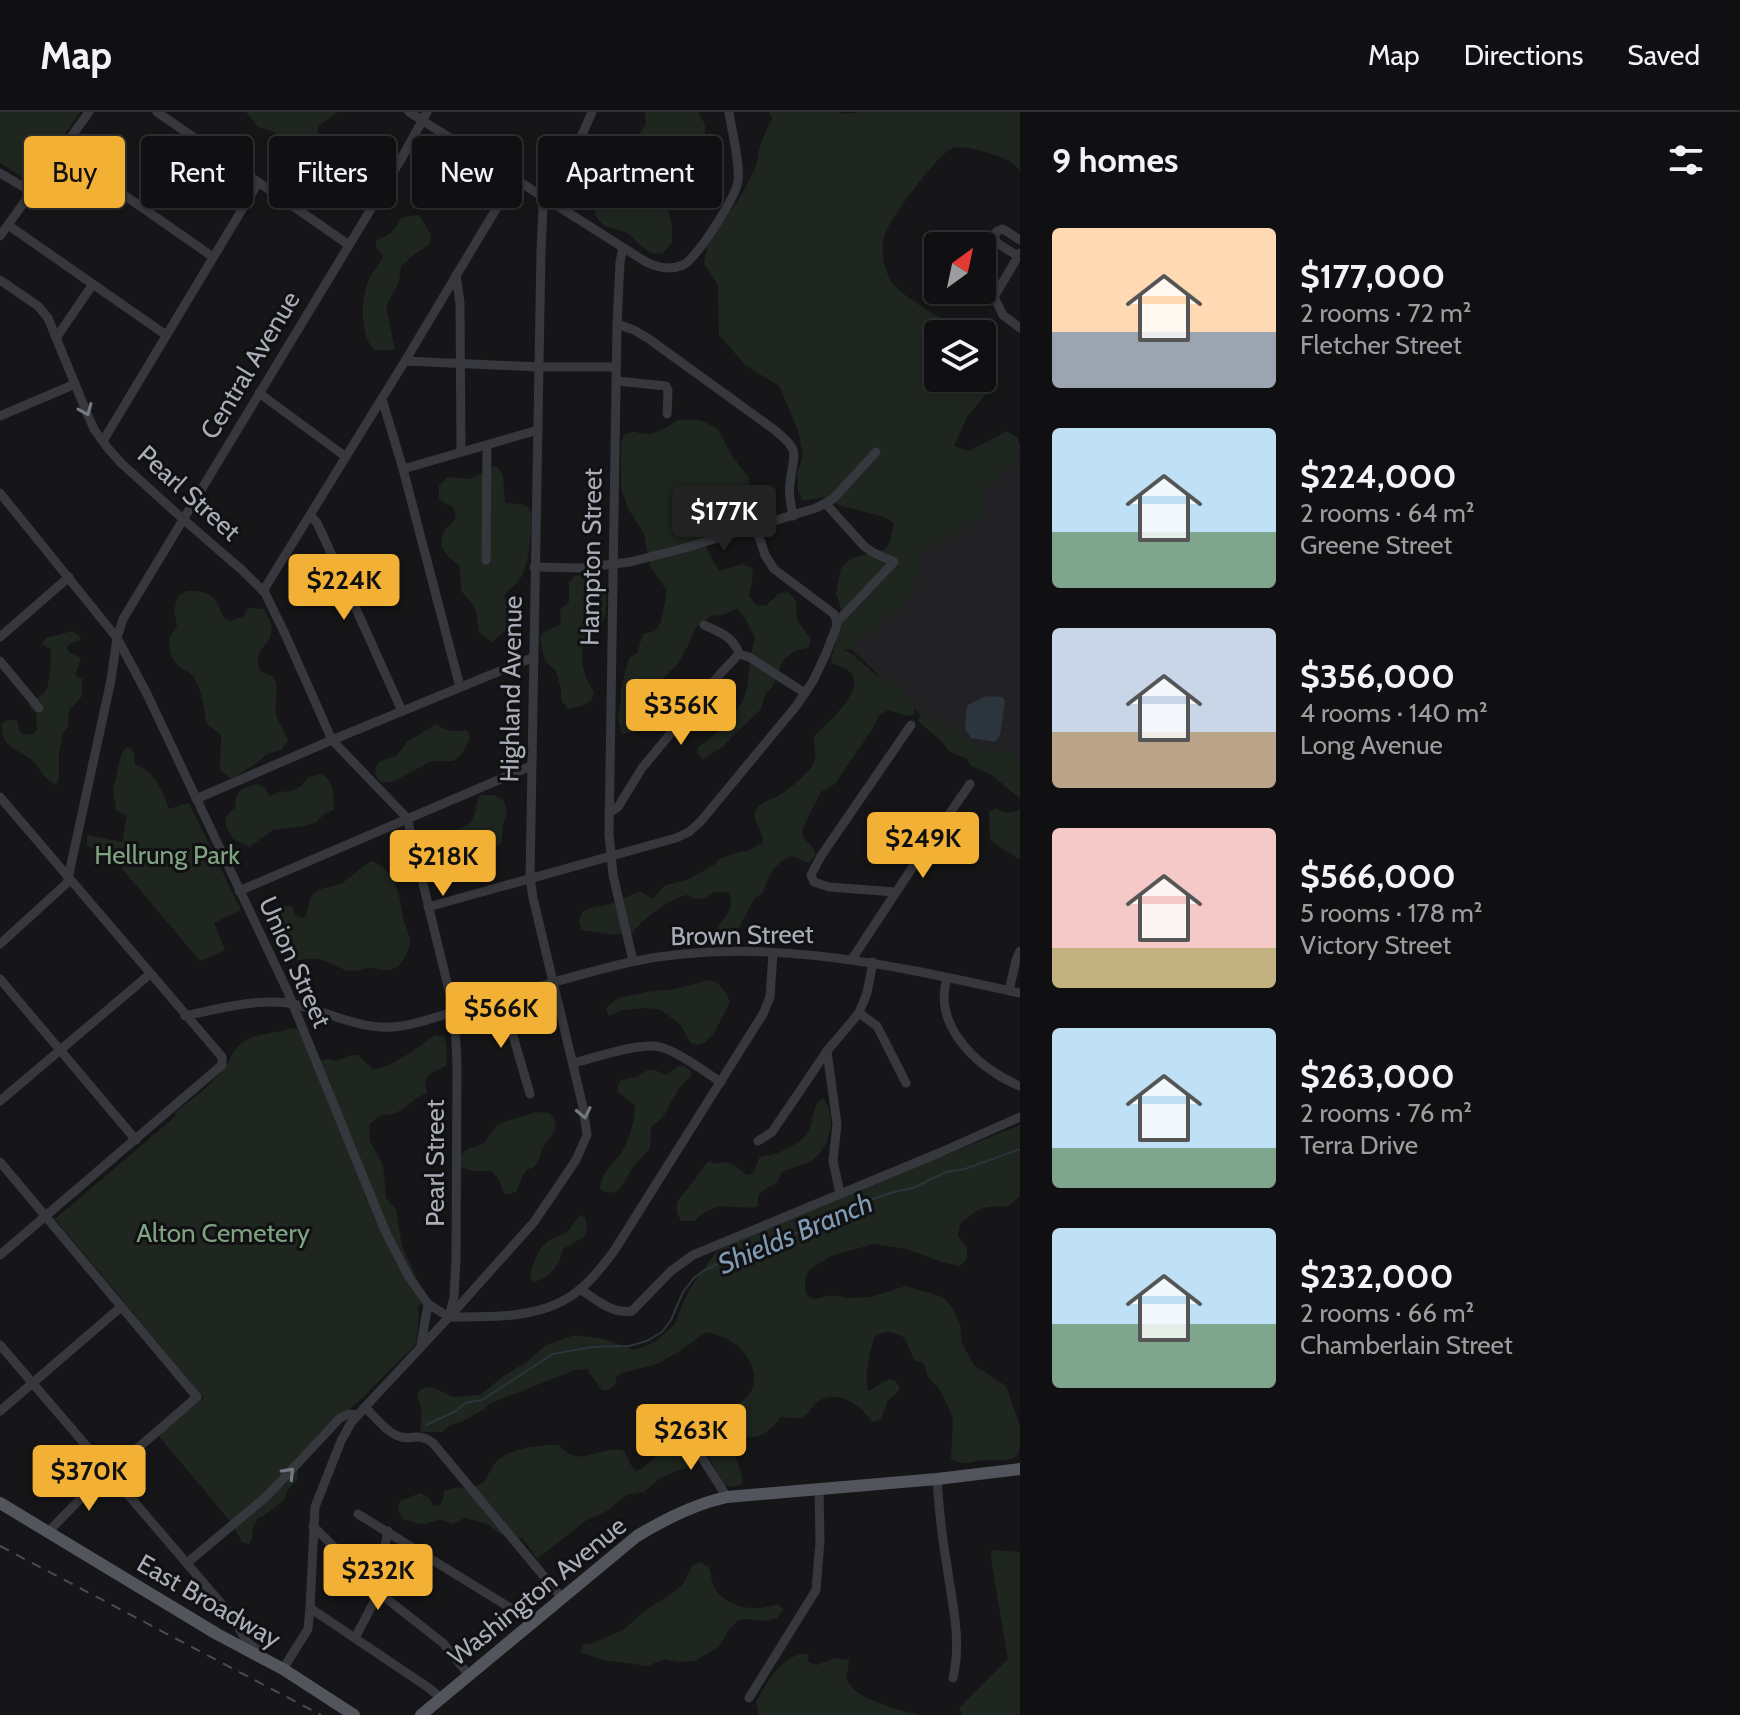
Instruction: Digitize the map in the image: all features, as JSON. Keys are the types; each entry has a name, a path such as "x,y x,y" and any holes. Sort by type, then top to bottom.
{"main road":[{"name":"Washington Avenue","path":"421,1715 637,1536 698,1506 727,1497 1020,1469"},
{"name":"East Broadway","path":"0,1503 217,1634 283,1669 354,1715"},
{"path":"429,1715 441,1698"}],"street":[{"path":"72,136 89,112"},
{"path":"157,112 349,245"},
{"path":"409,112 425,116 453,136"},
{"path":"560,208 654,266 672,268 686,263 697,251 735,190 737,172 729,112"},
{"name":"Highland Avenue","path":"578,136 588,114"},
{"name":"Central Avenue","path":"69,877 123,619 425,116"},
{"path":"0,173 24,187"},
{"path":"103,441 258,183"},
{"path":"125,196 213,257"},
{"path":"0,236 24,203"},
{"path":"263,591 496,208"},
{"name":"Highland Avenue","path":"449,1317 534,1222 580,1152 587,1135 530,878 543,208"},
{"path":"8,225 166,335"},
{"path":"1020,240 1001,229 994,238 997,243 1019,254 994,297 1003,315 1020,328"},
{"name":"Hampton Street","path":"623,248 617,324 609,813 610,856 633,961"},
{"path":"456,275 460,303 461,451"},
{"name":"Pearl Street","path":"0,280 43,311 94,429 121,463 263,591 276,613 332,740 407,818 453,1012 457,1064 456,1261 454,1297 449,1317"},
{"path":"56,338 93,284"},
{"path":"617,324 649,339 791,444 795,453 789,490 793,516"},
{"path":"405,361 616,367"},
{"path":"616,381 666,386 667,414"},
{"path":"0,416 75,384"},
{"path":"259,393 346,457"},
{"path":"382,399 460,687"},
{"path":"403,469 538,430"},
{"path":"486,560 487,445"},
{"path":"534,567 614,565 793,516 826,504 845,488 876,452"},
{"name":"Union Street","path":"0,493 117,638 146,692 279,971 386,1233 409,1277 428,1304"},
{"path":"428,907 676,838 695,828 805,693 832,641 837,622 894,562 872,552 826,504"},
{"path":"310,515 325,540 402,711"},
{"path":"756,527 765,555 774,569 834,614 837,622"},
{"path":"0,637 69,577"},
{"path":"704,625 735,643 739,654"},
{"path":"739,654 749,657 805,693"},
{"path":"609,813 618,807 642,768 739,654"},
{"path":"196,799 534,657"},
{"path":"0,661 39,708"},
{"path":"895,892 829,887 817,884 811,878 821,856 911,725"},
{"path":"239,891 531,766"},
{"path":"852,959 970,784"},
{"path":"0,797 222,1057 223,1063 0,1255"},
{"path":"0,944 62,889 69,877"},
{"path":"1015,992 1016,960 1020,951"},
{"name":"Brown Street","path":"185,1016 256,1003 292,1003 352,1022 382,1027 453,1012 633,961 714,952 852,959 1015,992"},
{"path":"420,1347 428,1304 449,1317 529,1313 570,1297 599,1271 769,1003 773,953"},
{"path":"758,1141 772,1132 827,1051 859,1013 867,993 873,962"},
{"path":"0,1101 150,974"},
{"path":"947,978 945,1003 956,1034 987,1068 1020,1086"},
{"path":"0,979 136,1140"},
{"path":"502,998 530,1094"},
{"path":"859,1013 882,1034 906,1083"},
{"path":"573,1063 655,1046 676,1054 721,1082"},
{"path":"827,1051 837,1124 833,1161 840,1193"},
{"path":"580,1289 613,1310 625,1312 636,1309 656,1285 693,1255 1020,1117"},
{"path":"0,1162 197,1397 67,1511 48,1532"},
{"path":"0,1411 121,1307"},
{"path":"0,1345 237,1622 247,1642 283,1669 305,1635 310,1608 315,1507 346,1430 449,1317"},
{"path":"187,1563 268,1495 340,1418 361,1411 398,1436 436,1436"},
{"path":"683,1428 727,1497"},
{"path":"423,1437 433,1443 473,1489 562,1598"},
{"path":"937,1479 946,1565 956,1619 957,1662 953,1678"},
{"path":"749,1698 816,1590 820,1541 819,1490"},
{"path":"358,1514 533,1622"},
{"path":"313,1526 367,1574 387,1599 443,1643 469,1675"},
{"path":"355,1638 377,1596 388,1531"},
{"path":"310,1608 441,1698"}],"shaded area":[{"path":"1020,442 1020,791 944,737 851,649 910,598 899,568 985,462"},
{"path":"987,696 1005,700 1000,736 995,742 971,738 965,729 967,706"}],"green space":[{"path":"0,112 80,112 63,136 24,136 24,178 0,163"},
{"path":"246,112 338,112 319,126 316,136 278,136 258,127"},
{"path":"645,112 698,112 705,128 704,136 638,136 646,124"},
{"path":"769,112 1020,112 1020,171 1011,162 991,154 953,148 916,187 883,240 883,258 891,281 904,294 944,320 924,320 924,392 987,392 967,417 954,446 969,451 1007,431 1018,438 1019,462 1000,474 984,493 986,514 923,550 910,598 851,649 844,650 876,675 892,678 899,684 914,704 914,714 907,716 889,710 880,714 835,784 821,792 802,831 816,855 809,863 792,856 776,866 763,893 755,898 738,929 726,936 716,932 730,910 729,892 715,892 705,898 681,897 666,904 633,932 615,935 581,930 579,920 583,911 640,891 652,899 666,885 687,880 721,858 748,851 763,842 754,815 756,809 786,791 808,771 815,759 814,736 843,706 854,688 850,672 832,663 831,657 841,608 836,594 841,568 852,558 884,550 889,545 894,523 882,516 841,506 823,497 803,501 798,491 797,473 803,455 798,430 779,386 745,365 719,335 718,285 704,263 708,244 742,194 756,166 760,145 772,118"},
{"path":"596,208 667,208 672,243 662,254 650,253 627,233 603,225 595,215"},
{"path":"419,215 431,235 430,244 401,266 399,282 386,306 395,350 374,350 366,334 363,302 368,282 383,257 376,247 376,241 394,230 401,219"},
{"path":"678,420 700,420 718,429 732,456 749,478 748,493 711,502 692,516 715,564 720,571 742,564 752,568 749,596 756,605 766,606 778,594 788,592 796,601 797,620 811,639 808,648 796,650 783,660 761,709 722,747 703,759 697,753 698,747 732,716 747,688 755,638 737,609 711,616 696,627 677,665 661,680 640,713 633,732 622,734 618,720 621,688 629,658 637,653 643,634 655,631 661,622 667,591 650,566 644,534 629,510 621,489 621,443 625,434 654,433"},
{"path":"496,466 503,475 505,503 523,504 531,510 531,527 528,558 522,575 504,596 507,603 520,606 523,614 520,627 502,633 492,642 479,633 476,611 461,591 460,567 441,546 445,530 456,516 453,507 439,499 439,485 448,477 470,479"},
{"path":"575,576 599,576 606,596 606,611 601,624 588,638 582,651 587,680 594,692 592,700 568,709 561,700 556,671 545,661 540,639 544,632 561,624 560,609 569,602 569,582"},
{"path":"187,591 211,596 223,617 231,621 244,616 248,608 264,609 270,621 270,638 259,654 258,662 260,671 274,677 277,717 288,741 281,750 267,754 231,779 220,770 221,735 206,723 197,684 191,674 174,661 170,650 169,638 177,626 174,611 178,596"},
{"path":"72,631 81,640 69,644 67,648 81,658 75,675 82,679 82,696 69,711 59,755 57,785 47,779 34,762 8,744 2,732 2,723 17,720 20,732 26,735 37,730 36,713 29,705 47,689 51,650 42,644 46,638"},
{"path":"924,713 989,751 1010,752 1017,756 1020,799 992,775 949,751 918,721"},
{"path":"436,724 450,730 468,731 470,739 461,755 453,761 432,761 392,782 380,782 375,774 379,762 397,755 407,742"},
{"name":"Hellrung Park","path":"126,747 134,753 135,764 156,781 168,809 189,803 241,910 214,923 225,950 200,961 115,858 87,846 87,835 122,842 127,816 116,810 113,790 121,755"},
{"path":"322,774 331,786 334,810 305,826 273,830 249,847 233,839 226,827 226,817 235,807 236,796 242,789 257,784 266,789 270,796 292,791 309,777"},
{"path":"480,795 494,795 504,801 507,814 502,842 484,854 449,865 441,857 440,843 447,834 472,820"},
{"path":"996,808 1006,813 1020,808 1020,860 990,840 989,812"},
{"path":"373,861 387,871 397,889 410,942 400,964 388,970 370,968 351,971 320,960 291,961 272,935 269,923 272,913 280,907 292,906 295,914 305,917 313,894 322,888 342,883"},
{"path":"709,980 722,988 730,1002 713,1035 698,1045 691,1043 680,1024 661,1010 623,1010 609,1016 606,1009 619,998"},
{"name":"Alton Cemetery","path":"298,1029 313,1064 358,1055 373,1069 382,1067 406,1056 435,1035 444,1036 446,1066 429,1074 425,1082 427,1093 369,1125 370,1141 383,1165 386,1198 396,1209 402,1246 419,1284 421,1305 417,1307 416,1344 296,1458 297,1480 284,1500 258,1518 249,1544 242,1542 230,1521 158,1435 204,1398 55,1219 176,1116 175,1113 217,1077 240,1044 256,1036"},
{"path":"678,1066 691,1071 691,1076 679,1088 663,1117 651,1127 649,1149 618,1190 607,1192 600,1189 606,1172 626,1145 634,1117 635,1105 618,1092 618,1084 648,1070 666,1075"},
{"path":"823,1098 831,1123 828,1140 818,1155 781,1173 778,1181 759,1194 757,1207 717,1207 694,1221 681,1221 677,1209 679,1199 709,1161 729,1163 747,1175 754,1173 759,1158 784,1150 804,1137 816,1106"},
{"path":"535,1112 550,1113 555,1128 537,1164 526,1171 516,1192 505,1195 498,1178 491,1171 472,1171 459,1166 462,1153 483,1144 498,1124"},
{"path":"1020,1125 1020,1196 1007,1207 981,1209 960,1224 958,1236 967,1248 967,1259 960,1266 906,1249 874,1244 831,1256 809,1270 805,1279 805,1291 815,1299 832,1295 870,1297 906,1286 943,1297 960,1325 962,1343 974,1365 1006,1386 1020,1426 1020,1447 1014,1458 965,1463 951,1459 953,1418 940,1390 928,1377 924,1364 914,1360 905,1338 890,1332 874,1337 867,1371 868,1391 889,1380 900,1388 888,1400 881,1419 873,1422 856,1405 834,1397 819,1401 800,1418 781,1417 761,1435 733,1442 743,1483 735,1487 722,1481 696,1435 696,1423 741,1402 753,1387 754,1376 751,1364 740,1348 729,1340 706,1332 657,1364 621,1373 615,1385 608,1390 602,1390 587,1369 575,1370 489,1404 442,1432 422,1432 420,1429 422,1413 417,1394 422,1389 437,1389 452,1397 480,1395 546,1345 575,1335 604,1339 634,1350 655,1342 675,1324 684,1300 717,1251 774,1224"},
{"path":"581,1215 585,1217 587,1230 584,1237 563,1249 557,1265 546,1277 535,1282 530,1279 539,1251 551,1239 567,1232"},
{"path":"684,1441 690,1444 695,1459 687,1467 660,1478 644,1492 627,1495 607,1511 588,1519 537,1559 523,1539 501,1534 487,1524 465,1518 452,1524 440,1519 421,1524 402,1519 398,1509 400,1501 420,1493 429,1498 433,1505 439,1506 444,1491 480,1484 499,1459 523,1448 558,1445 574,1456 624,1451 636,1471 658,1454"},
{"path":"991,1550 1020,1552 1020,1715 962,1715 959,1708 1008,1659"},
{"path":"699,1562 709,1567 715,1590 730,1602 754,1608 778,1604 783,1609 777,1618 739,1620 729,1629 719,1647 695,1661 664,1659 648,1666 603,1660 580,1652 583,1644 591,1644 623,1630 647,1609 670,1595 684,1583 692,1566"},
{"path":"800,1654 809,1654 808,1662 817,1665 835,1658 849,1660 847,1679 858,1692 878,1703 919,1715 759,1715 756,1702 769,1680 779,1667"}],"waterway":[{"name":"Shields Branch","path":"426,1425 456,1411 465,1403 482,1400 553,1354 592,1347 629,1346 647,1341 662,1332 671,1320 683,1292 693,1279 730,1258 818,1226 851,1206 913,1188 946,1172 965,1169 1020,1149"}],"railway":[{"path":"0,1546 321,1715"}]}
